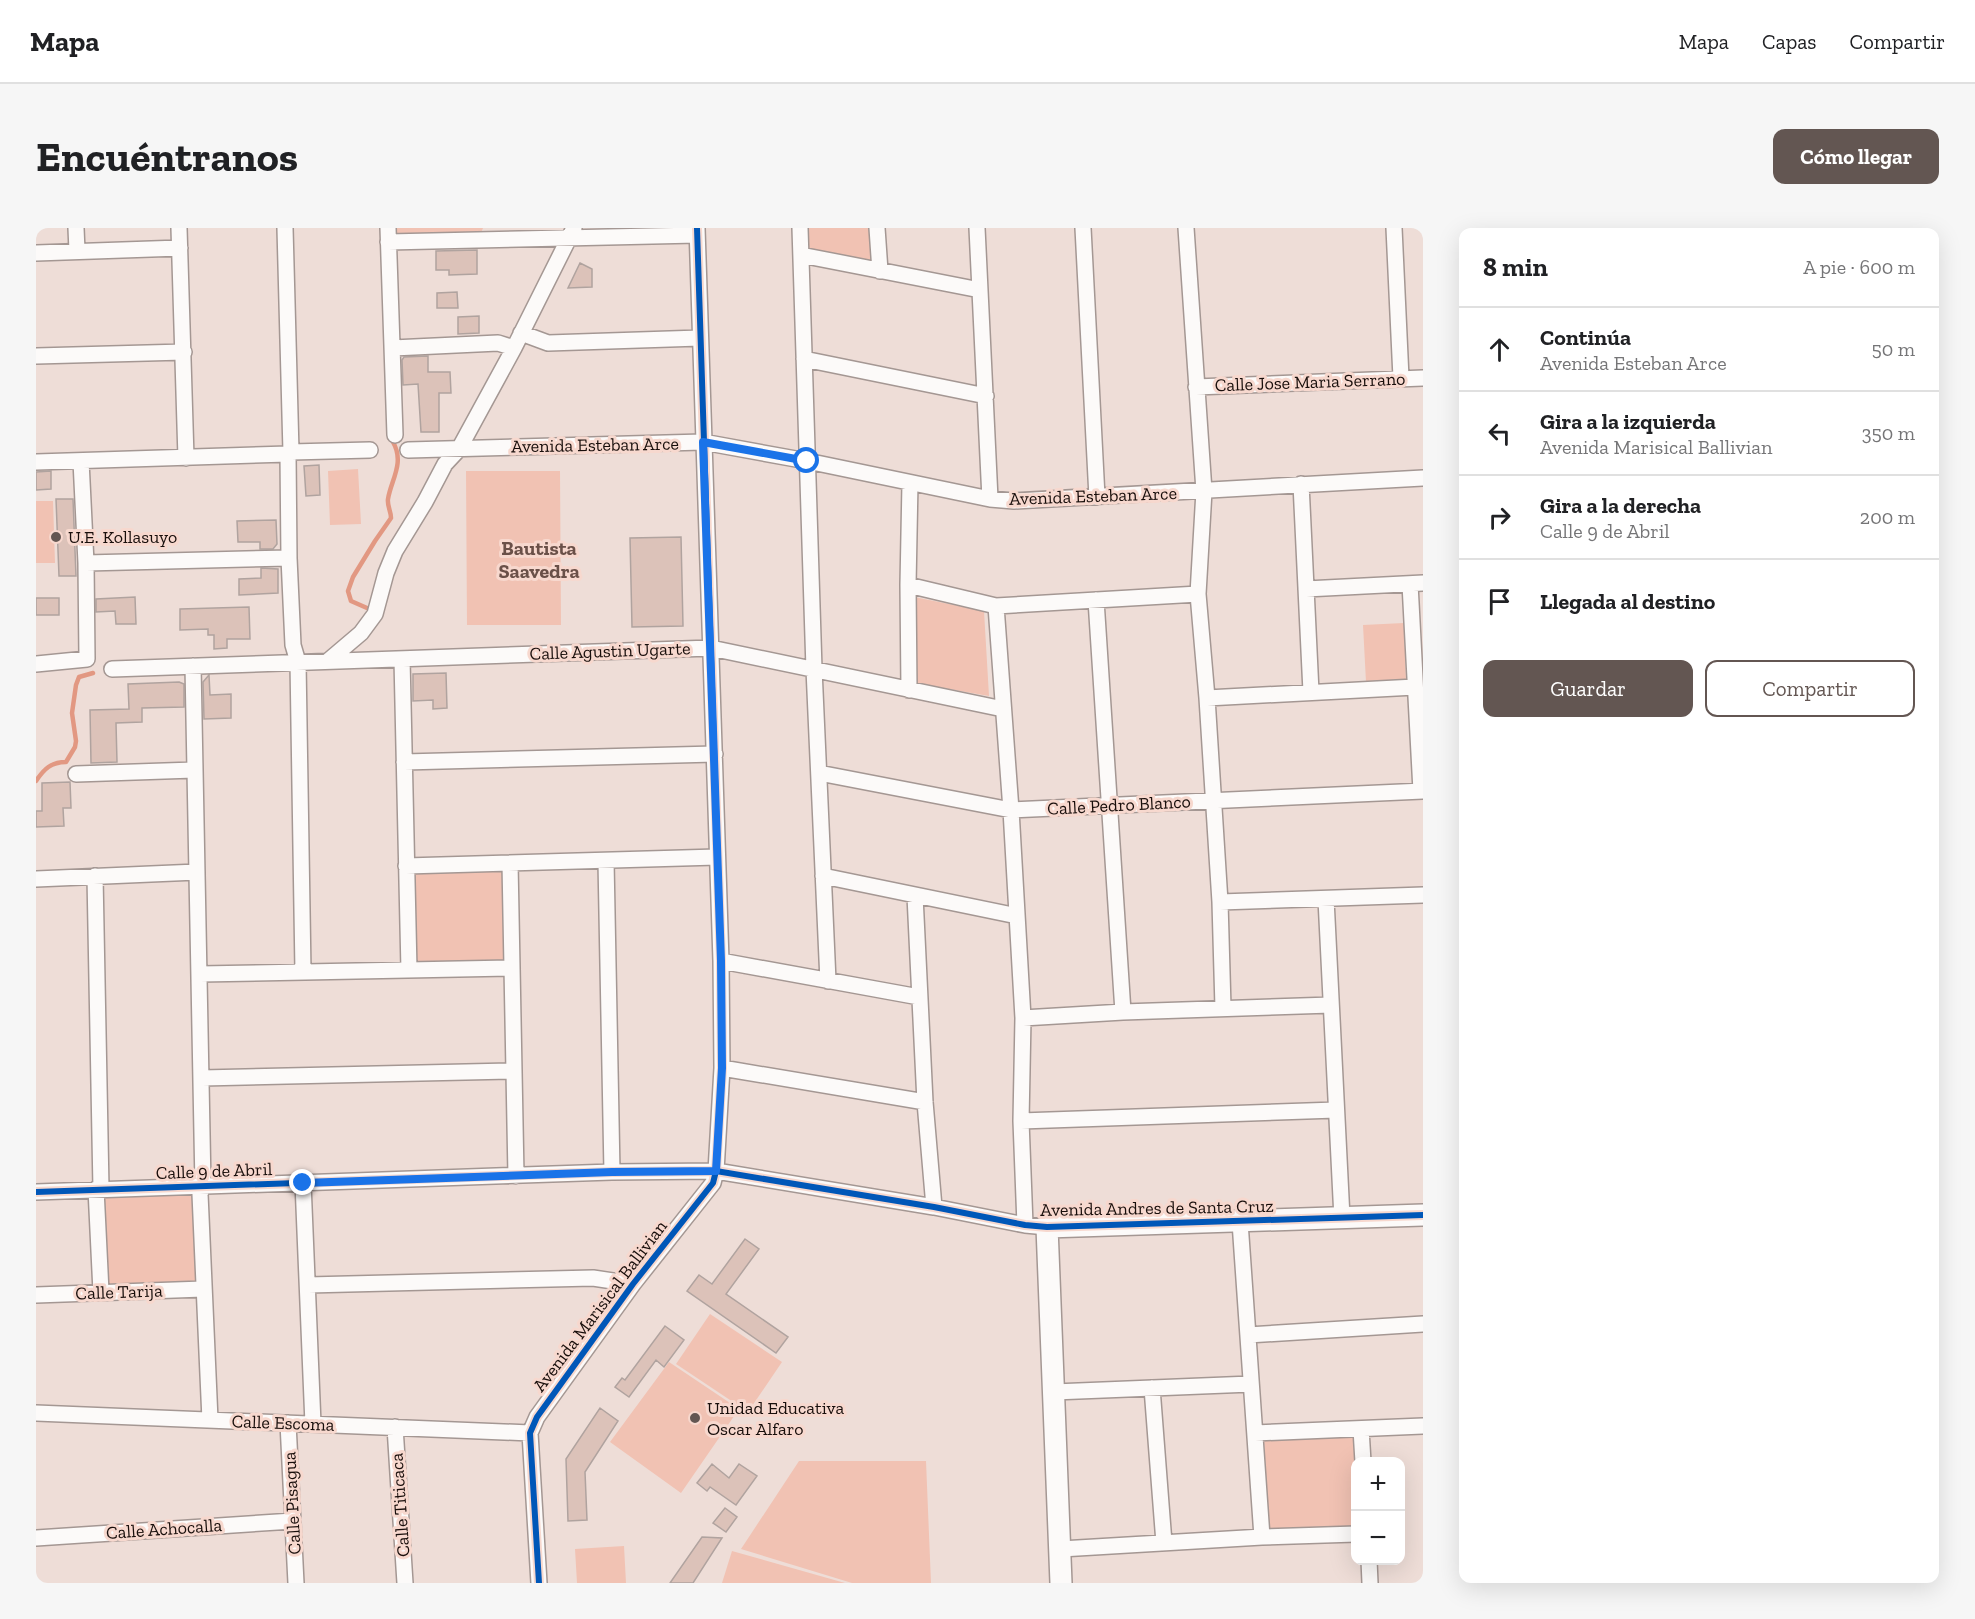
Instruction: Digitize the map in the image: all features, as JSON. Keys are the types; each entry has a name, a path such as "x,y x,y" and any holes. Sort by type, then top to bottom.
{"street":[{"path":"76,228 77,251"},
{"path":"179,228 186,458"},
{"path":"285,228 290,453 289,558 293,645 298,662 303,972"},
{"path":"800,228 814,669 828,981"},
{"path":"877,228 880,271"},
{"path":"977,228 990,499"},
{"path":"1083,228 1097,497"},
{"path":"1186,228 1204,490 1198,594 1220,902 1223,1008"},
{"path":"1394,228 1401,378"},
{"path":"394,435 388,235 697,231"},
{"name":"Avenida Marisical Ballivian","path":"530,1433 537,1417 633,1284 713,1183 716,1171 722,1068 721,961 697,231"},
{"path":"328,661 361,633 375,614 386,573 395,551 445,464 459,449 571,233"},
{"path":"36,252 180,248"},
{"path":"801,255 980,290"},
{"path":"521,333 548,343 700,338"},
{"path":"393,348 498,343 513,348"},
{"path":"36,356 184,352"},
{"path":"804,359 986,396"},
{"name":"Calle Jose Maria Serrano","path":"1196,387 1423,378"},
{"name":"Avenida Esteban Arce","path":"408,450 703,442 990,499 1014,501 1423,478"},
{"path":"36,462 370,450"},
{"path":"36,664 87,659 86,563 81,461"},
{"path":"909,690 910,483"},
{"path":"1301,484 1311,692"},
{"path":"86,563 289,558"},
{"path":"1306,589 1417,584 1415,687 1422,791"},
{"path":"908,585 996,606 1198,594"},
{"path":"1096,600 1123,1012"},
{"path":"996,606 1023,1018 1021,1121 1025,1225"},
{"name":"Calle Agustin Ugarte","path":"112,669 711,648 1003,709"},
{"path":"402,659 409,970"},
{"path":"193,666 202,1078 203,1186 200,1194 210,1420"},
{"path":"1207,698 1415,687"},
{"path":"404,762 715,754"},
{"path":"76,774 194,770"},
{"name":"Calle Pedro Blanco","path":"819,773 1011,810 1422,791"},
{"path":"406,867 717,857"},
{"path":"606,861 612,1172"},
{"path":"510,863 516,1176"},
{"path":"36,879 197,872"},
{"path":"95,876 101,1292"},
{"path":"823,876 1017,916"},
{"path":"1220,902 1423,895"},
{"path":"915,896 925,1102 934,1207"},
{"path":"1326,898 1342,1218"},
{"path":"721,961 919,997"},
{"path":"200,974 512,968"},
{"path":"1023,1018 1331,1005"},
{"path":"722,1068 925,1102"},
{"path":"202,1078 514,1071"},
{"path":"1021,1121 1336,1110"},
{"name":"Calle 9 de Abril","path":"36,1192 612,1172 716,1171"},
{"name":"Avenida Andres de Santa Cruz","path":"716,1171 1047,1227 1423,1215"},
{"path":"303,1183 313,1424"},
{"path":"1240,1222 1262,1537"},
{"path":"1047,1227 1061,1583"},
{"path":"308,1285 593,1278 633,1284"},
{"name":"Calle Tarija","path":"36,1295 203,1288"},
{"path":"1248,1335 1423,1324"},
{"path":"1054,1392 1251,1384"},
{"path":"1152,1388 1164,1543"},
{"name":"Calle Escoma","path":"36,1413 530,1433"},
{"name":"Calle Pisagua","path":"288,1423 296,1583"},
{"path":"1255,1433 1423,1426"},
{"name":"Calle Titicaca","path":"395,1427 405,1583"},
{"path":"1361,1429 1364,1457"},
{"path":"530,1433 539,1583"},
{"name":"Calle Achocalla","path":"36,1538 293,1521"},
{"path":"1061,1549 1351,1534"},
{"path":"1369,1565 1370,1583"}],"shaded area":[{"path":"393,228 483,228 481,233 396,236"},
{"path":"805,228 871,228 873,256 867,262 811,251 807,249"},
{"path":"358,469 361,524 330,525 328,471"},
{"path":"466,471 560,471 561,625 467,625"},
{"path":"36,501 53,501 55,563 36,563"},
{"path":"914,597 984,611 989,696 915,683"},
{"path":"1404,623 1406,680 1366,682 1363,625"},
{"path":"501,869 505,873 507,957 499,962 415,963 412,877 416,872"},
{"path":"194,1194 198,1282 107,1286 104,1198"},
{"path":"710,1314 782,1362 748,1412 676,1364"},
{"path":"669,1362 739,1409 681,1493 610,1442"},
{"path":"1355,1434 1355,1457 1351,1457 1351,1527 1269,1532 1264,1439"},
{"path":"799,1461 926,1461 931,1583 852,1583 741,1549"},
{"path":"624,1546 626,1583 577,1583 575,1549"},
{"path":"732,1551 845,1583 722,1583"}],"building":[{"path":"477,250 477,274 449,275 449,270 436,270 436,251"},
{"path":"580,263 592,269 592,287 568,288"},
{"path":"457,292 458,308 437,308 437,293"},
{"path":"479,316 479,333 458,334 458,317"},
{"path":"428,356 428,372 450,372 451,393 439,393 439,432 421,432 418,384 403,385 402,360 404,357"},
{"path":"319,465 320,495 306,496 304,466"},
{"path":"51,471 51,489 36,490 36,472"},
{"path":"56,499 73,499 76,576 59,576"},
{"path":"276,520 277,544 273,549 260,549 260,542 238,542 237,521"},
{"path":"681,537 683,626 632,627 630,538"},
{"path":"261,568 278,569 278,593 239,595 239,579 261,578"},
{"path":"135,597 136,624 116,624 115,611 96,612 96,599"},
{"path":"36,598 59,598 59,615 36,615"},
{"path":"249,607 250,639 227,639 227,648 214,649 214,635 208,635 208,629 180,630 180,609"},
{"path":"446,673 447,708 433,709 433,700 413,701 413,674"},
{"path":"209,675 210,695 231,694 231,718 204,719 203,682"},
{"path":"179,682 184,684 184,707 142,708 142,722 116,723 117,762 91,763 90,710 129,709 128,684"},
{"path":"70,782 71,808 63,808 64,826 36,827 36,811 42,811 42,783"},
{"path":"745,1239 759,1249 726,1294 788,1337 776,1353 687,1291 699,1275 712,1284"},
{"path":"665,1326 684,1340 664,1367 656,1360 629,1397 615,1387 622,1378 625,1380"},
{"path":"600,1408 618,1421 585,1472 587,1520 568,1521 566,1459"},
{"path":"712,1464 729,1478 739,1464 757,1476 736,1505 710,1487 707,1491 697,1483"},
{"path":"725,1508 737,1517 726,1532 713,1523"},
{"path":"702,1537 722,1538 693,1583 670,1583"}],"waterway":[{"path":"367,608 351,601 348,591 353,577 391,518 388,499 398,457 393,442"},
{"path":"36,781 48,767 66,762 75,747 72,713 76,685 79,677 93,673"}],"cycle path":[{"path":"539,1583 530,1433 537,1417 633,1284 713,1183 716,1171 722,1068 721,961 697,228"},
{"path":"36,1192 612,1172 716,1171 1047,1227 1423,1215"}],"place":[{"name":"U.E. Kollasuyo","path":"56,537"},
{"name":"Unidad Educativa Oscar Alfaro","path":"695,1418"}],"district":[{"name":"Bautista Saavedra","path":"539,560"}],"route":[{"path":"303,1183 612,1172 716,1171 722,1068 721,961 703,442 807,461"}]}
